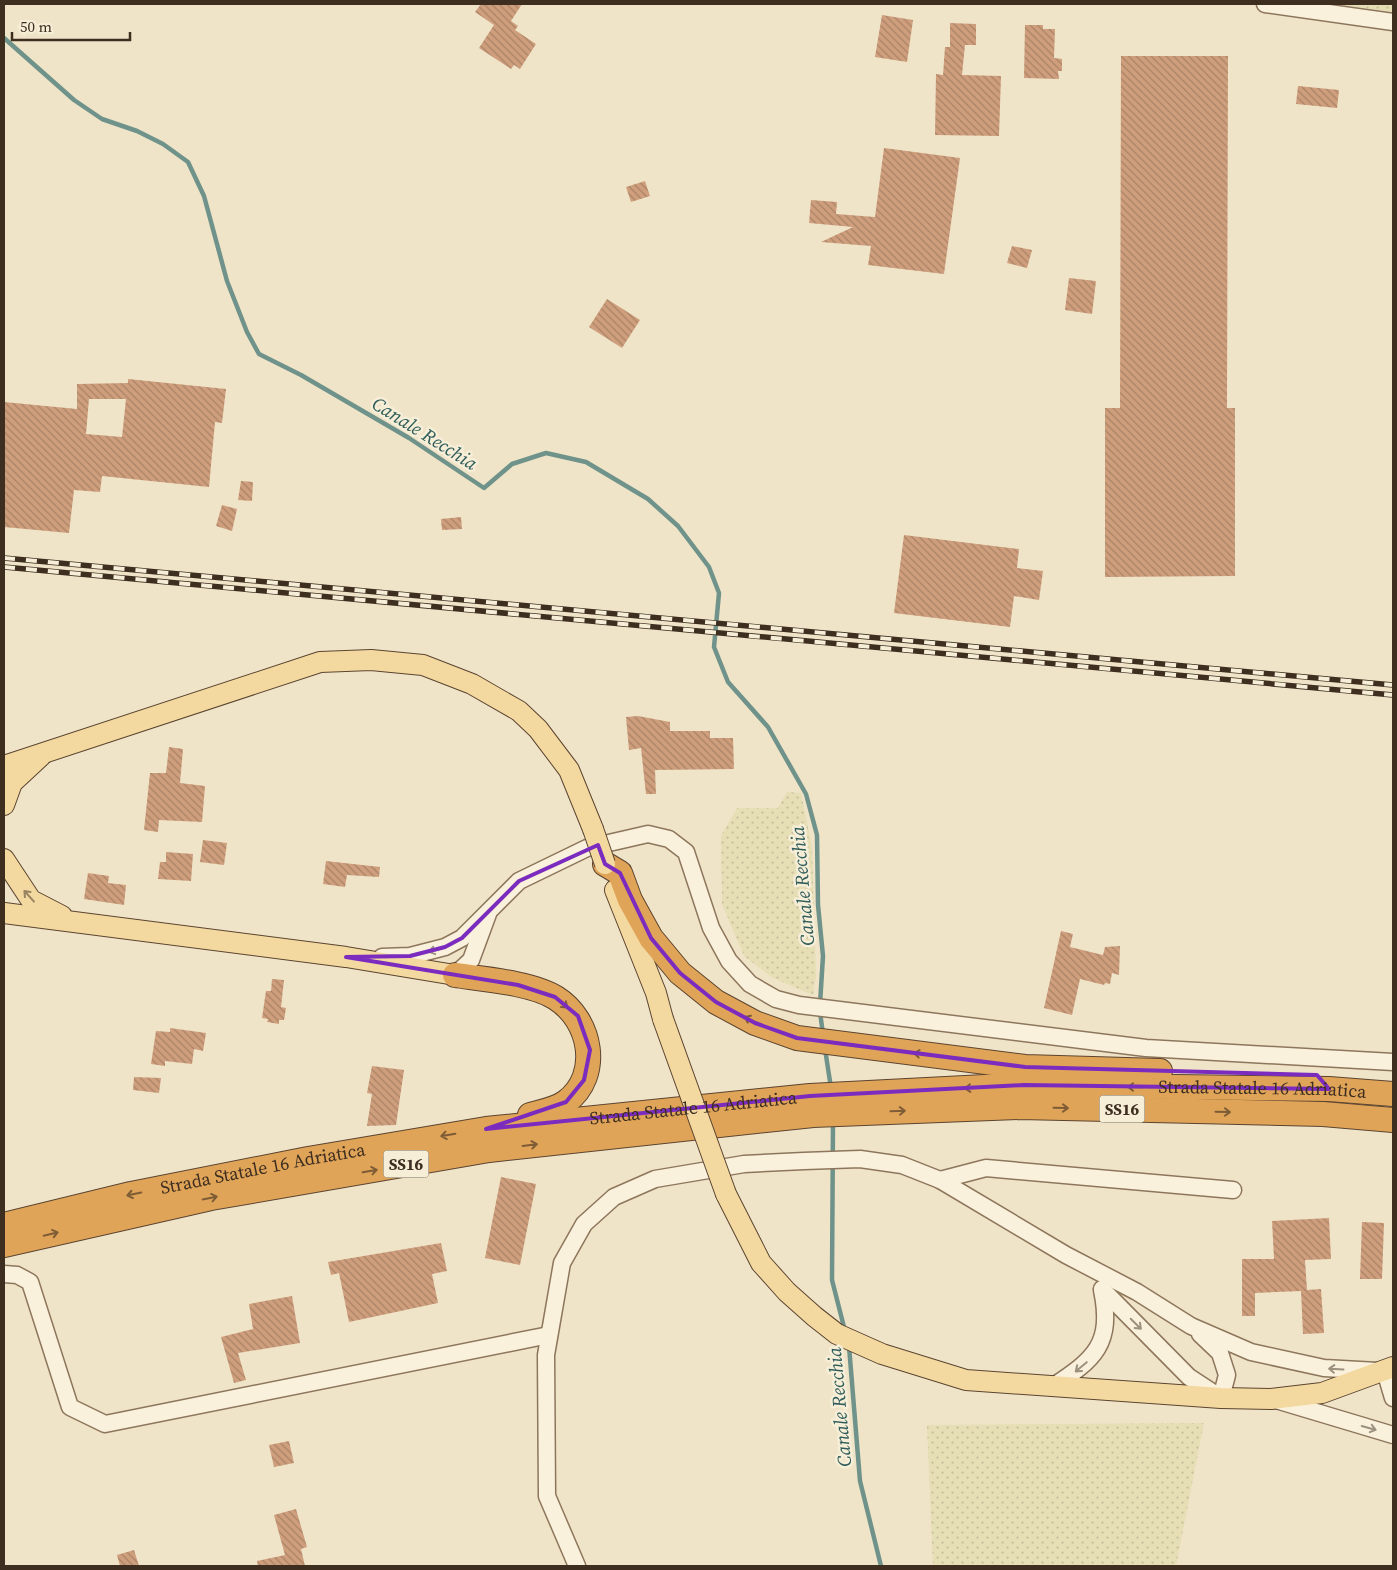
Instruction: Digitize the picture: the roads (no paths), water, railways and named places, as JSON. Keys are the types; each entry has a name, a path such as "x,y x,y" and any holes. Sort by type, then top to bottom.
{"highway":[{"path":"604,864 620,873 630,900 651,938 680,973 716,1002 755,1023 797,1038 1025,1067 1318,1075 1329,1089"},
{"path":"455,975 518,984 555,997 578,1016 590,1050 584,1080 566,1102 486,1129"},
{"name":"Strada Statale 16 Adriatica","path":"4,1225 131,1194 308,1158 486,1129 850,1103 1024,1085 1329,1089 1393,1094"},
{"name":"Strada Statale 16 Adriatica","path":"850,1103 1324,1114 1393,1120"},
{"name":"Strada Statale 16 Adriatica","path":"4,1245 211,1198 489,1150 812,1106"}],"main road":[{"path":"4,774 12,763 320,662 371,660 423,665 472,684 519,711 538,729 569,770 593,829 604,864 656,993 663,1019 726,1194 761,1263 787,1292 837,1334 882,1354 966,1380 1052,1387 1221,1398 1271,1399 1322,1393 1390,1371"},
{"path":"4,805 12,783 46,752"},
{"path":"4,859 30,900 57,914 87,924"},
{"path":"4,913 346,957 455,975"}],"street":[{"path":"1265,4 1393,22"},
{"path":"346,957 410,956 445,948 462,938 519,881 587,848 648,834 668,839 686,852 711,928 729,961 750,984 776,999 799,1006 1146,1048 1393,1062"},
{"path":"455,975 471,960 489,912"},
{"path":"455,975 454,957 462,938"},
{"path":"577,1566 547,1496 546,1355 562,1263 584,1224 614,1197 655,1179 744,1164 860,1159 902,1165 940,1180 1066,1255 1137,1292 1191,1326 1251,1352 1324,1368 1390,1371 1393,1398"},
{"path":"940,1180 986,1168 1233,1190"},
{"path":"1066,1255 1189,1377 1221,1398 1227,1375 1220,1353 1191,1326"},
{"path":"4,1274 17,1275 30,1282 70,1407 105,1424 549,1336"},
{"path":"1052,1387 1084,1366 1102,1341 1107,1314 1102,1289"},
{"path":"1271,1399 1393,1435"}],"waterway":[{"name":"Canale Recchia","path":"4,38 74,100 102,119 137,131 163,144 188,162 204,196 227,281 247,332 259,354 301,375 409,438 484,488 512,464 546,453 586,462 648,499 678,526 709,567 719,593 714,647 728,682 768,727 806,794 817,835 818,905 823,956 820,1004"},
{"name":"Canale Recchia","path":"820,1012 823,1034"},
{"name":"Canale Recchia","path":"825,1049 831,1088"},
{"name":"Canale Recchia","path":"833,1121 832,1280 845,1331"},
{"name":"Canale Recchia","path":"849,1346 860,1481 881,1566"}],"railway":[{"path":"4,558 1393,685"},
{"path":"4,567 1393,695"}]}
